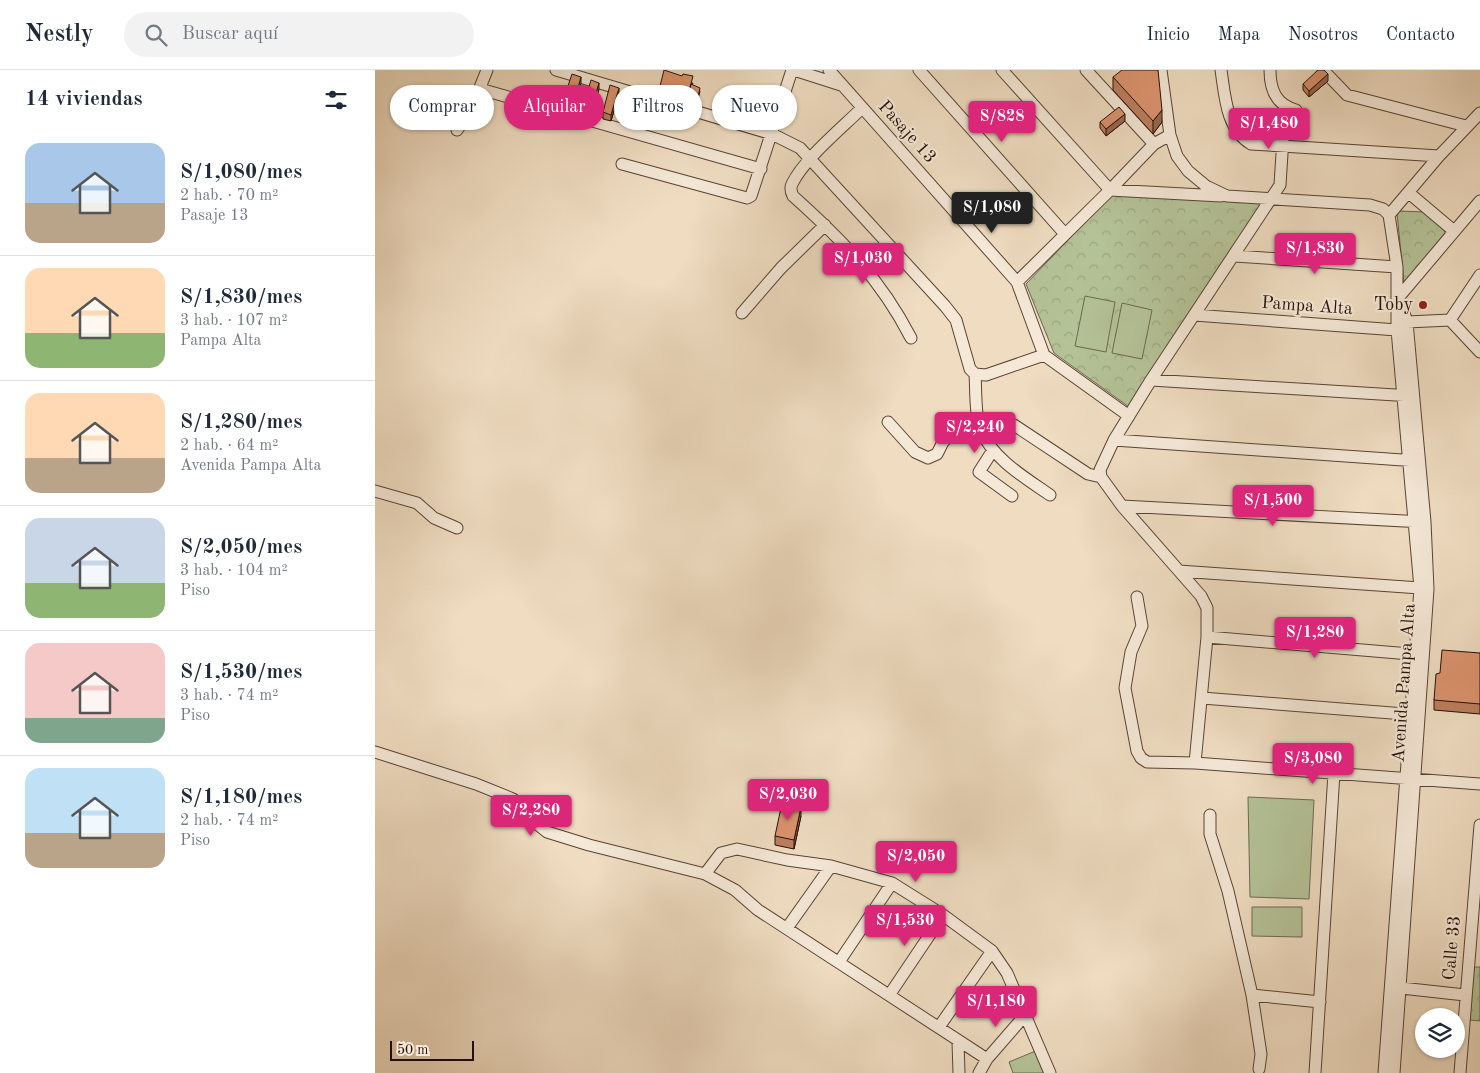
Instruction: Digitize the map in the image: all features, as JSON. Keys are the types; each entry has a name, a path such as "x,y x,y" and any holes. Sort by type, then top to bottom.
{"street":[{"path":"481,85 487,70"},
{"path":"556,70 772,134 800,148 956,320 970,369 975,374 986,375 1044,355 1129,416"},
{"path":"622,164 747,198 751,196 761,169 793,70 843,86"},
{"name":"Pasaje 13","path":"829,70 1017,282 1044,355"},
{"path":"919,70 1065,234"},
{"path":"1002,70 1110,190 1370,205 1383,209 1389,215 1439,156 1480,113"},
{"path":"1086,70 1154,144"},
{"path":"1161,70 1169,135 1177,156 1188,171 1205,186 1227,196"},
{"path":"1221,70 1231,120 1242,139 1258,146 1439,156"},
{"path":"1101,478 1103,463 1129,416 1193,315 1235,256 1280,185 1283,148 1291,108 1279,101 1272,91 1270,70"},
{"path":"1323,70 1347,95 1466,126"},
{"path":"494,93 761,169"},
{"path":"862,108 811,158 792,185 791,190 793,196 825,225 875,278 895,308 911,338"},
{"path":"1017,282 1154,144 1169,135"},
{"path":"1409,193 1454,231"},
{"path":"1398,298 1480,201"},
{"name":"Avenida Pampa Alta","path":"1389,215 1397,267 1397,330 1409,396"},
{"path":"743,313 781,268 825,225"},
{"path":"1235,256 1397,267"},
{"path":"1450,320 1480,275"},
{"name":"Avenida Pampa Alta","path":"1398,298 1407,322 1409,396 1420,522 1429,589 1420,654"},
{"name":"Pampa Alta","path":"1193,315 1397,330"},
{"path":"1397,330 1407,322 1450,320 1480,352"},
{"path":"975,374 979,427 993,450 1014,471 1050,495"},
{"path":"1151,380 1409,396"},
{"path":"888,422 915,452 928,458 937,454 943,442 953,433 978,418"},
{"path":"1014,425 1088,474 1101,478 1122,506 1201,596 1207,608 1207,637 1195,763"},
{"path":"1115,440 1415,461"},
{"path":"993,450 979,472 1012,496"},
{"path":"375,491 417,503 434,518 457,528"},
{"path":"1122,506 1420,522"},
{"name":"Avenida Pampa Alta","path":"1384,1073 1395,988 1420,654 1420,522"},
{"path":"1179,571 1420,588"},
{"path":"1137,596 1142,626 1131,652 1125,688 1137,751 1141,758 1147,762 1195,763 1480,784"},
{"path":"1207,637 1420,654"},
{"path":"1202,698 1416,715"},
{"path":"375,752 476,784 513,799 527,816 547,832 589,845 705,874 735,890 758,910 890,994 939,1026 958,1042 987,1059"},
{"path":"1315,1073 1334,773"},
{"path":"1210,815 1209,834 1228,891 1252,995 1261,1054 1259,1069"},
{"name":"Calle 33","path":"1460,1073 1480,825"},
{"path":"705,874 721,853 737,849 787,860 831,866 892,883 943,915 992,951 1007,973 1050,1073"},
{"path":"787,928 831,866"},
{"path":"839,962 892,883"},
{"path":"890,994 943,915"},
{"path":"939,1026 992,951"},
{"path":"1395,988 1465,995"},
{"name":"Avenida Pampa Alta","path":"1394,1073 1395,988"},
{"path":"1252,995 1320,1002"},
{"path":"979,1073 987,1059 1026,1014"},
{"path":"958,1042 959,1073"}],"green space":[{"path":"1114,192 1258,203 1261,207 1129,407 1054,353 1026,284"},
{"path":"1400,211 1425,212 1444,228 1445,233 1404,283 1397,213"},
{"path":"1085,296 1115,302 1106,352 1075,346"},
{"path":"1122,303 1152,310 1142,359 1112,353"},
{"path":"1248,797 1314,800 1309,899 1250,897"},
{"path":"1252,907 1302,907 1302,937 1252,936"},
{"path":"1473,967 1480,967 1480,1021 1469,1020"},
{"path":"1038,1050 1047,1073 1013,1073 1009,1062"}],"building":[{"path":"664,70 682,76 683,74 693,76 691,85 660,85"},
{"path":"1122,70 1158,70 1162,110 1153,121 1113,77"},
{"path":"1318,70 1324,70 1328,74 1309,91 1303,84"},
{"path":"572,74 581,77 579,85 568,85"},
{"path":"591,80 599,83 598,85 590,85"},
{"path":"610,85 614,86 614,105 611,115 604,112"},
{"path":"1119,107 1125,114 1106,129 1100,122"},
{"path":"1442,650 1480,653 1480,704 1434,700 1436,674 1440,673"},
{"path":"782,803 801,807 794,840 775,836"}],"place":[{"name":"Toby","path":"1423,305"}]}
